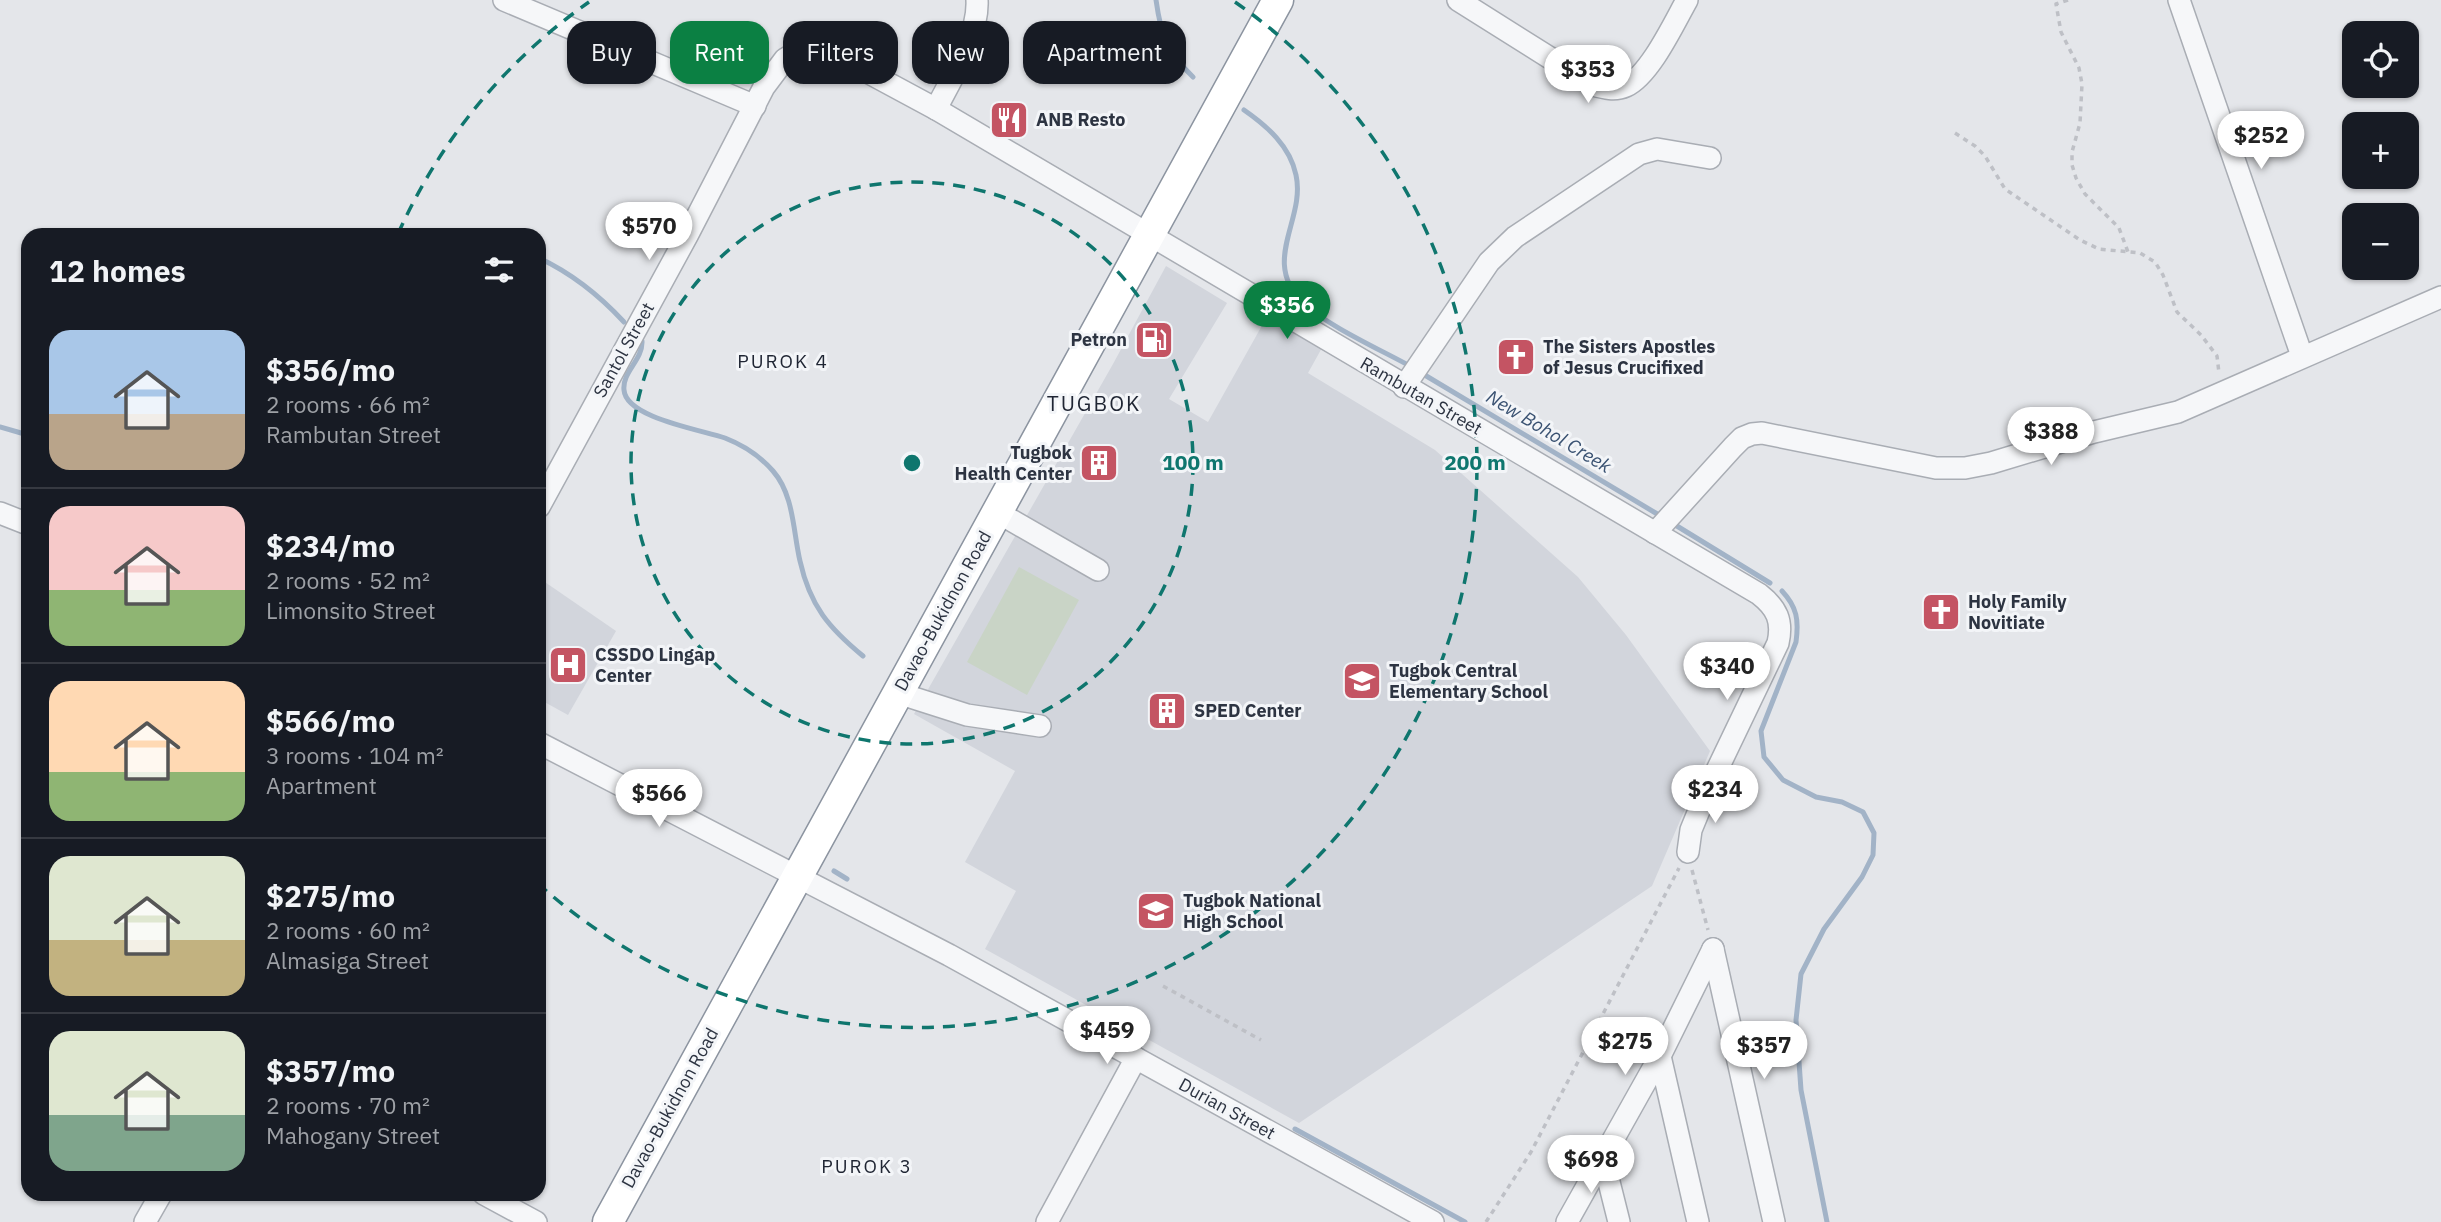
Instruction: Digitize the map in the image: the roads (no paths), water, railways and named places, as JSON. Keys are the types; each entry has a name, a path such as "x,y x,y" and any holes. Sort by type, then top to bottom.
{"highway":[{"name":"Davao-Bukidnon Road","path":"608,1222 1278,0"}],"street":[{"path":"504,0 755,106"},
{"path":"936,109 972,32 977,0"},
{"path":"1458,0 1593,85 1615,89 1636,79 1650,62 1687,0"},
{"path":"2179,0 2302,356"},
{"name":"Santol Street","path":"546,494 755,106 783,61"},
{"name":"Rambutan Street","path":"890,84 1759,594 1776,610 1780,620 1778,643 1702,803 1691,830 1688,852"},
{"path":"1404,387 1489,262 1515,237 1639,154 1657,149 1710,158"},
{"path":"1655,533 1733,447 1742,438 1752,434 1779,435 1936,468 1965,468 1991,463 2094,432 2158,418 2199,404 2302,356 2441,297"},
{"path":"997,512 1098,570"},
{"path":"0,513 21,521"},
{"path":"898,693 967,715 1040,726"},
{"name":"Durian Street","path":"546,747 948,955 1433,1222"},
{"path":"1567,1222 1660,1056 1713,949 1774,1222"},
{"path":"1660,1056 1698,1222"},
{"path":"1047,1222 1136,1058"},
{"path":"1603,1158 1619,1222"},
{"path":"145,1222 157,1201"},
{"path":"497,1201 536,1222"}],"waterway":[{"name":"New Bohol Creek","path":"1156,0 1167,43 1193,77"},
{"name":"New Bohol Creek","path":"1244,110 1283,146 1296,175 1295,208 1285,256 1285,272 1291,287 1303,303 1326,320 1410,366"},
{"path":"546,262 584,286 624,322"},
{"path":"642,341 639,354 624,384 628,400 651,415 738,444 757,456 773,471 789,502 800,561 809,591 831,626 863,656"},
{"name":"New Bohol Creek","path":"1423,374 1659,515"},
{"path":"0,427 21,433"},
{"name":"New Bohol Creek","path":"1672,523 1770,583"},
{"name":"New Bohol Creek","path":"1782,591 1794,608 1797,634 1761,731 1764,757 1783,780 1816,797 1842,802 1863,812 1874,833 1873,855 1862,877 1824,929 1801,974 1796,1020 1801,1090 1827,1222"},
{"path":"834,871 847,879"},
{"path":"1295,1129 1465,1222"}],"place":[{"name":"ANB Resto","path":"1009,120"},
{"name":"Petron","path":"1154,340"},
{"name":"The Sisters Apostles of Jesus Crucifixed","path":"1516,357"},
{"name":"Tugbok Health Center","path":"1099,463"},
{"name":"Holy Family Novitiate","path":"1941,612"},
{"name":"CSSDO Lingap Center","path":"568,665"},
{"name":"Tugbok Central Elementary School","path":"1362,681"},
{"name":"SPED Center","path":"1167,711"},
{"name":"Tugbok National High School","path":"1156,911"}],"district":[{"name":"PUROK 4","path":"783,361"},
{"name":"TUGBOK","path":"1094,404"},
{"name":"PUROK 3","path":"867,1166"}]}
